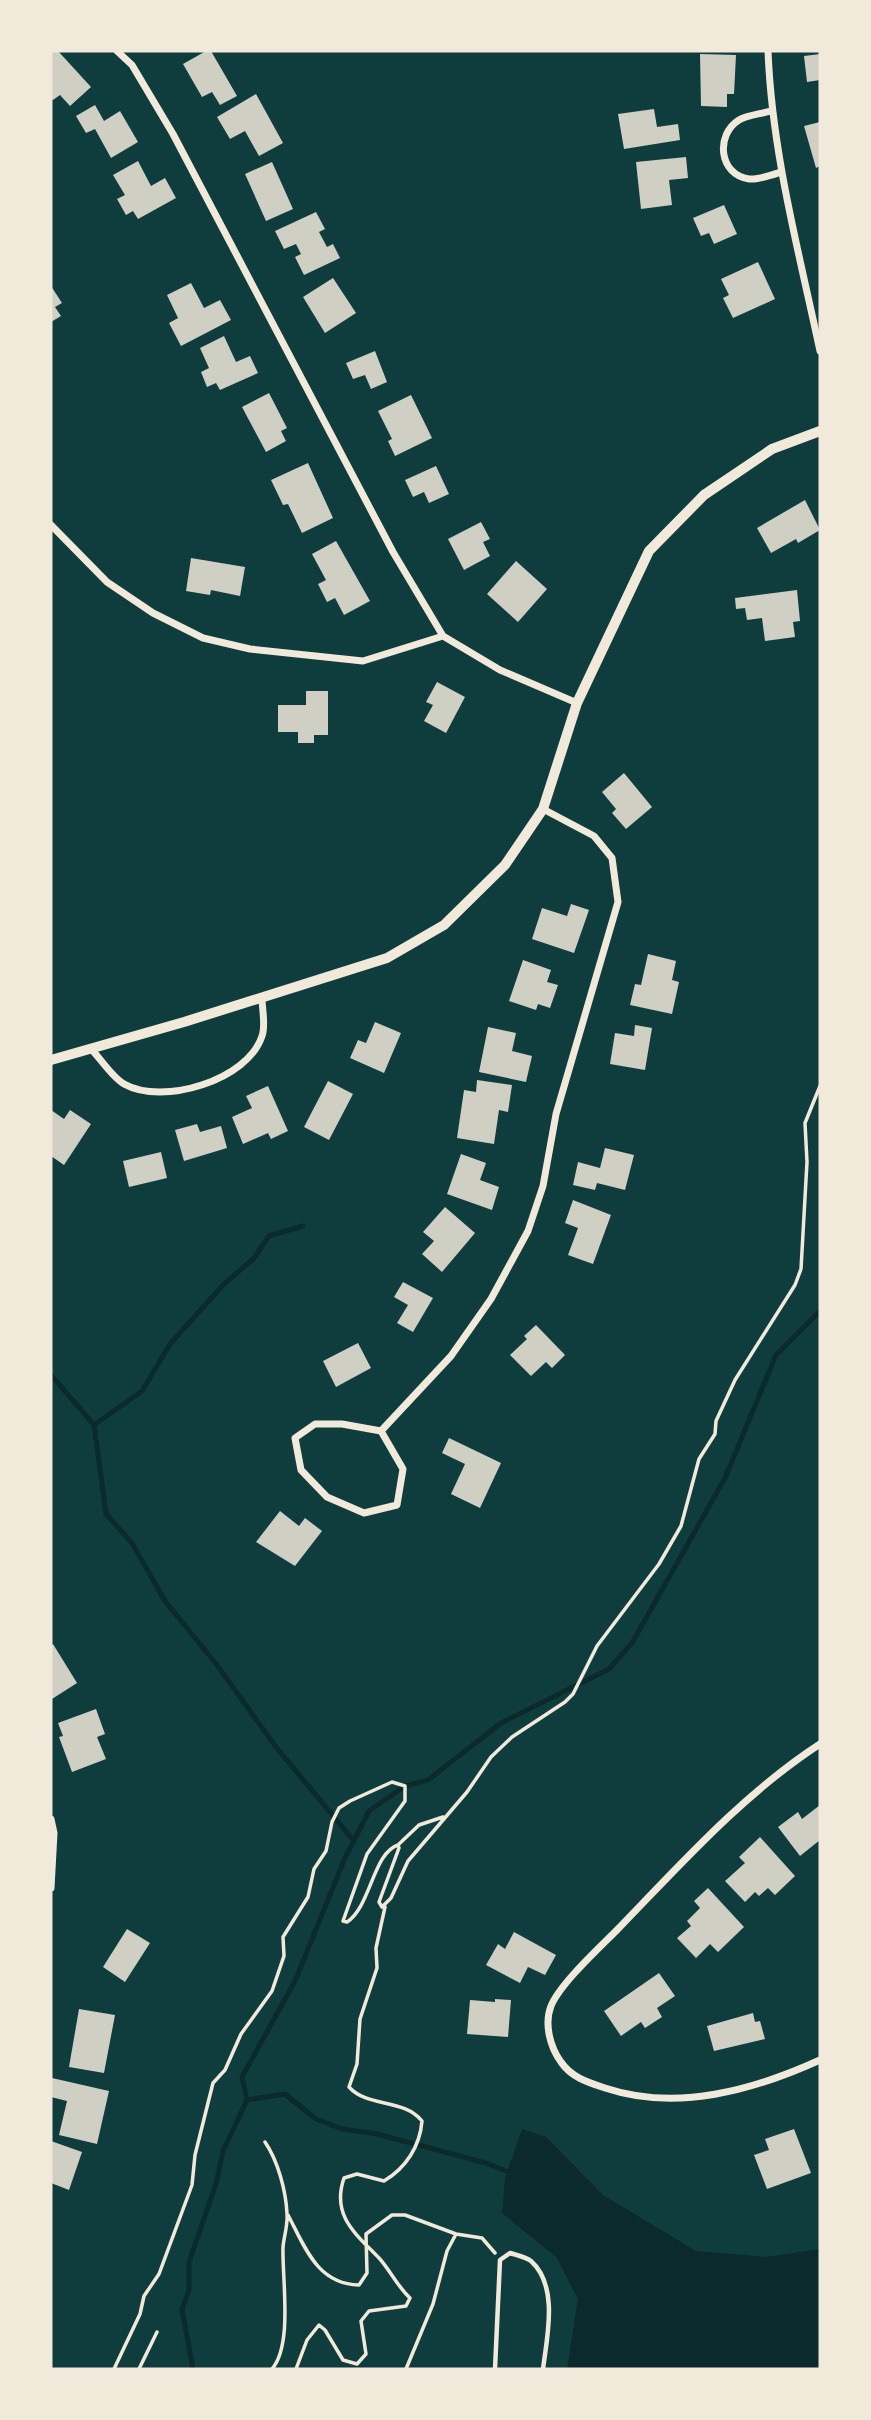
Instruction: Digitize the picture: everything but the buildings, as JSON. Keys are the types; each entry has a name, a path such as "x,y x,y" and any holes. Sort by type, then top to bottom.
{"street":[{"path":"117,51 132,65 173,134 393,552 443,636 500,670 577,702"},
{"path":"768,51 771,111 781,173 820,351"},
{"path":"771,111 738,120 726,136 723,156 733,171 750,180 781,173"},
{"path":"51,1060 387,958 444,925 505,865 543,809 577,702 649,551 704,495 772,449 820,431"},
{"path":"51,525 107,582 153,613 203,638 250,649 363,661 443,636"},
{"path":"381,1431 451,1356 491,1299 528,1231 543,1186 556,1114 618,902 612,858 594,836 543,809"},
{"path":"91,1049 123,1083 152,1093 201,1086 241,1066 262,1036 262,998"},
{"path":"315,1424 342,1424 381,1431 403,1469 397,1505 364,1513 327,1497 301,1470 295,1438 315,1424"},
{"path":"820,1744 786,1766 722,1822 577,1971 551,2006 548,2028 554,2053 568,2072 588,2082 639,2097 665,2099 737,2091 820,2060"},
{"path":"51,1819 54,1833 51,1888"}],"lane":[{"path":"495,2369 500,2260 510,2253 530,2260 546,2283 549,2320 543,2369"}],"path":[{"path":"296,2369 314,2327 319,2325 325,2330 343,2360 357,2364 366,2354 361,2321 369,2311 406,2306 410,2298 394,2283 380,2259 364,2247 351,2232 341,2205 340,2191 344,2178 357,2174 384,2181 396,2174 418,2138 422,2121 413,2110 362,2097 349,2087 358,2064 360,2019 377,1968 376,1948 385,1907 408,1861 467,1793 491,1757 512,1737 573,1694 597,1646 659,1564 664,1550 681,1526 699,1459 716,1434 716,1421 735,1380 795,1284 801,1269 807,1162 805,1123 820,1086"},
{"path":"114,2369 140,2314 144,2296 159,2274 192,2185 195,2155 213,2083 225,2070 241,2034 272,1991 284,1956 283,1937 309,1897 311,1877 326,1851 332,1822 339,1808 392,1782 405,1786 405,1801 367,1854 343,1921 356,1916 387,1852 419,1825 445,1817"},
{"path":"385,1907 379,1902 398,1845"},
{"path":"265,2142 274,2156 288,2215 317,2268 343,2284 359,2285 367,2273 364,2247 366,2234 392,2214 405,2215 456,2234 482,2238 500,2260"},
{"path":"272,2369 279,2361 286,2321 282,2310 283,2246 288,2215"},
{"path":"406,2369 433,2304 447,2251 456,2234"},
{"path":"139,2369 157,2332"}],"water":[{"path":"522,2129 546,2137 603,2195 696,2251 766,2257 820,2249 820,2369 567,2369 578,2299 557,2258 502,2213 505,2178"}],"waterway":[{"path":"94,1425 142,1391 170,1344 224,1284 254,1258 269,1236 303,1226"},
{"path":"247,2100 242,2077 295,1981 345,1858 369,1811 405,1786 428,1780 501,1723 609,1669 632,1643 725,1478 776,1355 820,1311"},
{"path":"51,1375 94,1425 106,1514 132,1543 165,1601 217,1665 276,1747 354,1841"},
{"path":"193,2369 182,2309 189,2290 189,2262 216,2184 223,2151 247,2100 285,2094 316,2119 342,2129 377,2134 486,2163 511,2173"}]}
